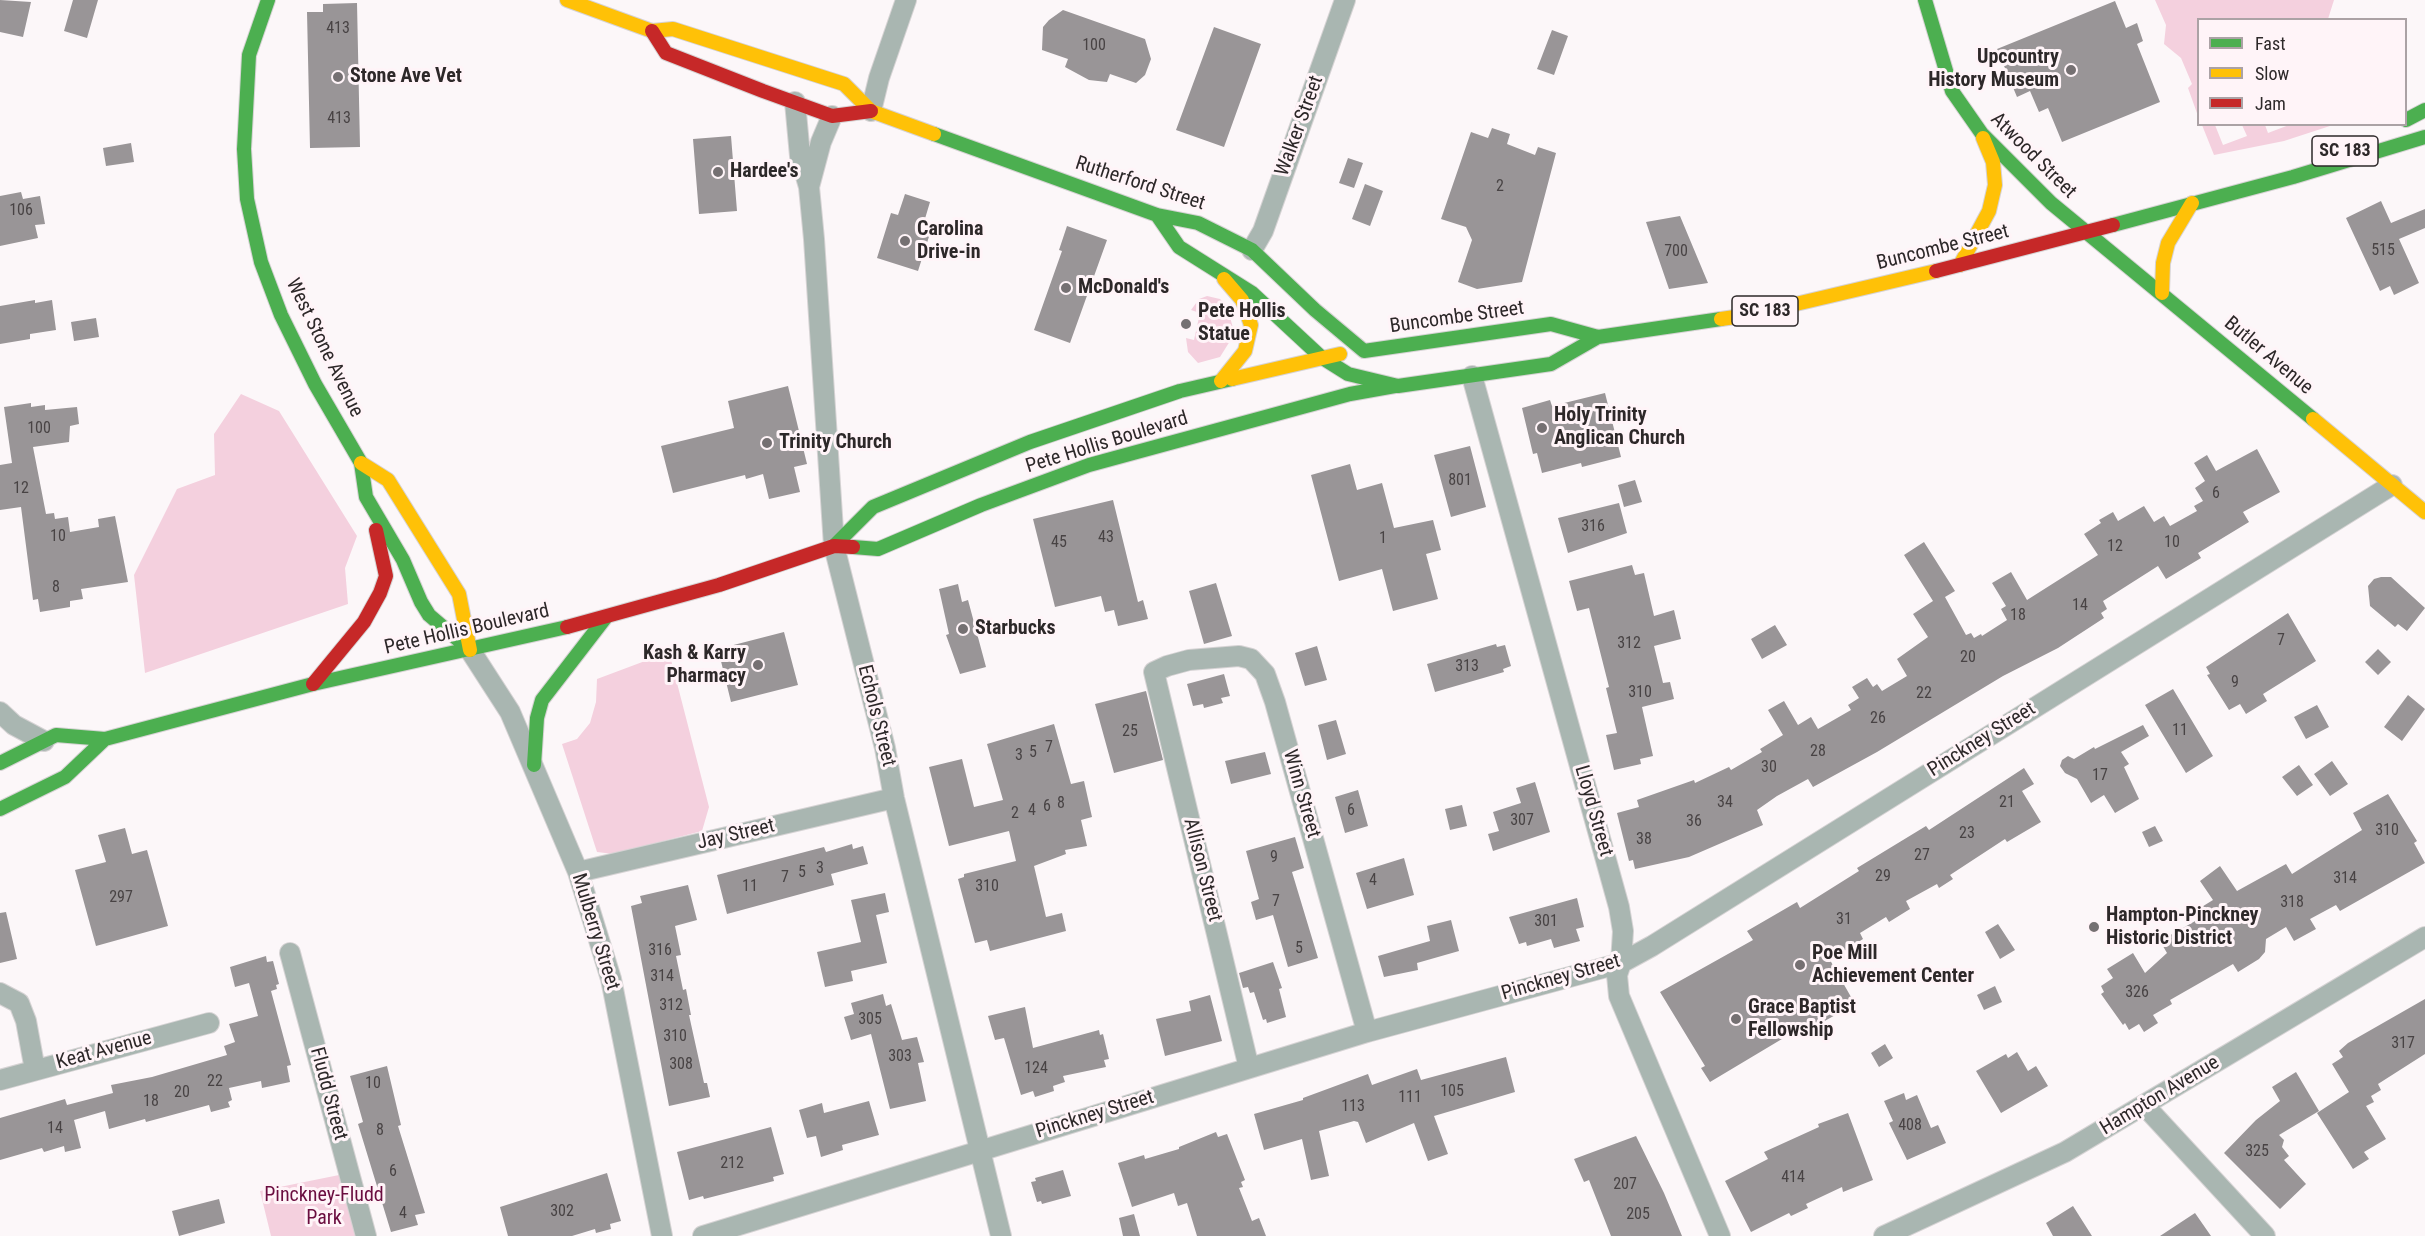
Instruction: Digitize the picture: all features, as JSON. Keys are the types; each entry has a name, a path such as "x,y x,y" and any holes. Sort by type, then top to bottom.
{"main road":[{"name":"West Stone Avenue","path":"268,0 249,55 244,149 247,199 261,262 281,315 315,384 361,463 366,497 403,560 429,615 470,650"},
{"name":"Rutherford Street","path":"567,0 652,31 673,29 844,84 871,111 1157,215 1198,223 1252,250 1315,310 1364,351"},
{"name":"Atwood Street","path":"1925,0 1952,91 1967,116 2051,203 2085,232"},
{"name":"Rutherford Street","path":"652,31 666,53 832,116 871,111"},
{"path":"2407,119 2425,110"},
{"path":"1959,265 1989,211 1995,185 1993,162 1982,134"},
{"name":"Buncombe Street","path":"1398,386 1551,364 1598,337 1749,315 1959,265 2293,177 2425,137"},
{"name":"Buncombe Street","path":"2293,177 2366,140"},
{"path":"2163,293 2163,263 2168,243 2192,204"},
{"path":"1157,215 1179,248 1252,293 1321,357 1347,374 1398,386"},
{"name":"Butler Avenue","path":"2085,232 2163,293 2425,512"},
{"path":"1221,275 1242,300 1251,325 1245,351 1221,381"},
{"name":"Buncombe Street","path":"1321,357 1551,324 1598,337"},
{"name":"Pete Hollis Boulevard","path":"834,546 873,507 1030,442 1180,392 1321,357"},
{"name":"Pete Hollis Boulevard","path":"0,763 56,735 105,739 313,684 470,650 606,617 719,585 834,546 878,549 981,505 1089,465 1350,394 1398,386"},
{"name":"West Stone Avenue","path":"361,463 387,480 459,594 470,650"},
{"path":"313,684 364,622 375,605 386,576 381,547 366,497"},
{"path":"534,765 537,718 542,700 606,617"},
{"name":"Pete Hollis Boulevard","path":"0,809 65,777 105,739"}],"street":[{"path":"871,111 879,78 906,0"},
{"name":"Walker Street","path":"1252,250 1263,231 1345,0"},
{"name":"Echols Street","path":"795,102 800,156 809,187 834,546 885,748 894,798 1001,1236"},
{"name":"Echols Street","path":"809,187 821,142 832,116"},
{"name":"Lloyd Street","path":"1472,376 1619,907 1623,931 1621,963 1617,975 1619,996 1720,1236"},
{"name":"Pinckney Street","path":"703,1236 1367,1032 1621,963 1652,946 2392,485"},
{"name":"Mulberry Street","path":"470,650 510,712 578,872 611,979 662,1236"},
{"name":"Winn Street","path":"1154,672 1189,660 1226,655 1251,659 1265,674 1275,702 1367,1032"},
{"name":"Allison Street","path":"1154,672 1249,1068"},
{"path":"0,712 14,725 44,741"},
{"name":"Jay Street","path":"578,872 894,798"},
{"name":"Hampton Avenue","path":"1884,1236 2065,1152 2425,937"},
{"name":"Fludd Street","path":"290,953 366,1236"},
{"path":"0,993 19,1003 26,1021 35,1070"},
{"name":"Keat Avenue","path":"0,1080 208,1023"},
{"path":"2144,1106 2265,1236"}],"green space":[{"path":"2155,0 2334,0 2328,18 2197,18 2197,113 2188,88 2192,84 2181,58 2164,44 2166,25"},
{"path":"2202,126 2215,126 2223,145 2247,136 2242,126 2265,126 2268,133 2286,126 2330,126 2284,141 2214,155"},
{"path":"1207,296 1220,299 1227,306 1233,328 1230,341 1220,357 1198,363 1188,352 1186,338 1194,340 1200,313 1191,310 1199,299"},
{"path":"241,394 279,411 357,536 345,568 348,604 145,673 134,575 177,489 215,475 214,434"},
{"path":"669,652 709,807 702,831 613,854 597,852 562,744 577,739 590,723 596,702 597,679"},
{"name":"Pinckney-Fludd Park","path":"344,1174 360,1236 271,1236 260,1191"}],"building":[{"path":"0,0 31,2 23,37 0,32"},
{"path":"73,0 98,0 87,38 64,31"},
{"name":"Upcountry History Museum","path":"2115,1 2126,28 2137,23 2143,41 2137,44 2160,102 2062,142 2048,108 2039,112 2030,91 2017,97 1997,49"},
{"name":"Stone Ave Vet","path":"357,3 360,147 310,148 307,12 323,12 323,4"},
{"path":"1063,10 1145,39 1151,59 1145,75 1136,83 1110,74 1107,82 1089,80 1065,67 1068,59 1042,50 1043,27"},
{"path":"1214,27 1261,44 1224,147 1176,130"},
{"path":"1552,30 1568,36 1554,75 1537,69"},
{"path":"1492,128 1510,134 1507,144 1535,155 1538,147 1556,153 1522,282 1477,289 1458,282 1472,240 1466,227 1441,219 1471,132 1488,138"},
{"path":"731,136 737,211 699,214 693,139"},
{"path":"131,143 134,162 106,166 103,148"},
{"path":"1348,158 1363,163 1354,188 1339,183"},
{"path":"1365,184 1383,191 1370,226 1352,219"},
{"path":"21,192 23,199 40,196 45,224 35,225 38,238 0,246 0,196"},
{"name":"Carolina Drive-in","path":"905,194 930,202 924,222 933,224 918,271 877,258 891,213 898,215"},
{"path":"2381,201 2391,223 2425,209 2425,228 2399,239 2419,283 2394,295 2390,286 2380,291 2346,218"},
{"path":"1680,216 1708,283 1669,289 1646,222"},
{"path":"1067,226 1107,240 1070,343 1034,330 1062,251 1059,250"},
{"path":"35,300 35,303 52,300 56,330 30,334 30,339 0,344 0,306"},
{"path":"96,318 99,337 74,341 71,322"},
{"name":"Trinity Church","path":"788,386 807,464 794,467 800,492 769,499 763,474 746,479 745,475 673,493 661,446 734,428 728,401"},
{"path":"1605,393 1621,457 1582,467 1581,463 1542,473 1537,453 1533,454 1522,408 1550,400 1552,406"},
{"path":"31,403 31,407 45,405 45,410 77,407 79,424 70,426 69,442 33,447 46,514 54,513 55,519 68,517 70,532 99,527 98,519 115,516 128,582 81,589 83,599 70,601 70,607 40,612 38,599 33,600 21,507 0,510 0,465 12,463 4,407"},
{"path":"1470,446 1486,507 1451,517 1434,455"},
{"path":"2257,449 2280,492 2243,512 2249,522 2198,553 2201,558 2166,579 2158,566 2103,601 2107,609 2101,613 2104,618 2058,648 2003,676 1877,752 1813,787 1808,779 1777,796 1757,810 1763,825 1689,857 1635,869 1633,860 1629,861 1617,813 1639,807 1637,800 1694,780 1695,783 1729,767 1731,770 1762,752 1760,749 1783,735 1768,710 1784,701 1798,725 1811,717 1818,729 1851,710 1848,705 1859,698 1852,687 1867,678 1873,687 1877,684 1882,691 1907,676 1897,659 1928,637 1913,614 1933,601 1904,555 1924,542 1955,591 1945,597 1966,635 1971,633 1974,638 1981,634 1982,636 2007,620 2001,609 2006,606 1992,583 2011,572 2027,600 2098,555 2084,534 2101,523 2099,520 2113,512 2118,521 2144,506 2154,522 2164,516 2170,526 2197,511 2194,506 2203,501 2195,488 2205,481 2194,463 2207,455 2216,471"},
{"path":"1350,464 1357,490 1382,483 1394,528 1433,520 1441,550 1426,554 1438,599 1393,611 1382,569 1339,581 1311,475"},
{"path":"1635,480 1642,502 1624,507 1618,485"},
{"path":"1113,500 1138,602 1143,600 1148,619 1118,626 1114,610 1105,612 1101,596 1055,607 1033,519"},
{"path":"1619,503 1627,533 1568,553 1558,518"},
{"path":"1632,565 1635,575 1644,573 1654,616 1674,610 1681,639 1654,646 1663,683 1670,682 1674,699 1642,707 1653,756 1640,759 1641,764 1614,770 1606,735 1617,733 1606,688 1609,687 1589,608 1577,611 1569,581"},
{"path":"2391,577 2425,608 2407,631 2398,624 2395,627 2370,606 2368,586 2374,579"},
{"path":"1216,583 1232,636 1204,644 1189,591"},
{"name":"Starbucks","path":"958,584 962,602 968,600 986,667 960,674 946,635 949,634 939,589"},
{"path":"2288,613 2316,661 2263,694 2267,701 2246,714 2240,704 2229,710 2207,675 2210,674 2206,667"},
{"path":"1775,625 1787,645 1762,659 1751,639"},
{"path":"784,632 798,685 731,702 718,649"},
{"path":"1496,644 1497,647 1505,645 1511,666 1503,669 1504,672 1435,692 1427,664"},
{"path":"1317,646 1327,680 1305,686 1295,653"},
{"path":"2378,649 2391,662 2378,675 2365,662"},
{"path":"1224,674 1230,696 1221,698 1223,703 1204,708 1203,704 1193,706 1187,684"},
{"path":"2173,689 2213,756 2186,773 2145,705"},
{"path":"1146,691 1163,760 1114,773 1095,704"},
{"path":"2408,695 2425,709 2402,741 2384,727"},
{"path":"2317,705 2329,727 2306,739 2294,717"},
{"path":"1336,720 1346,754 1327,760 1318,725"},
{"path":"1054,724 1071,784 1084,781 1092,817 1081,820 1087,846 1065,850 1066,854 1034,866 1046,917 1062,913 1066,931 990,951 987,940 975,943 958,879 964,877 964,874 1016,861 1009,831 949,846 929,767 962,759 974,807 1003,800 987,744"},
{"path":"2143,725 2149,736 2121,752 2129,764 2124,767 2139,799 2115,813 2104,795 2091,803 2077,779 2065,773 2060,766 2062,760 2068,756 2074,759 2094,747 2095,749"},
{"path":"1265,752 1271,774 1231,784 1225,761"},
{"path":"2332,761 2348,784 2330,796 2314,774"},
{"path":"2299,765 2313,785 2297,796 2282,777"},
{"path":"2024,768 2034,784 2022,791 2041,822 2007,842 2005,839 1950,875 1953,879 1939,888 1937,884 1906,901 1910,909 1889,922 1886,917 1860,933 1863,939 1830,960 1855,1004 1805,1032 1802,1027 1710,1082 1701,1068 1705,1066 1660,992 1753,940 1747,931 1797,902 1800,908 1859,871 1857,868 1926,826 1929,830"},
{"path":"1535,782 1550,832 1493,851 1488,834 1499,831 1493,812 1521,803 1516,788"},
{"path":"1358,790 1368,826 1345,833 1335,797"},
{"path":"2388,794 2417,841 2414,843 2425,863 2340,911 2336,905 2310,919 2316,929 2294,941 2286,927 2266,939 2265,952 2259,959 2238,972 2233,964 2170,1000 2172,1004 2153,1015 2158,1023 2144,1032 2139,1024 2129,1030 2125,1023 2123,1025 2101,994 2104,992 2101,986 2113,978 2107,969 2133,953 2145,973 2167,953 2160,941 2204,916 2200,908 2213,900 2200,881 2220,866 2237,891 2286,864 2292,874 2362,830 2353,813"},
{"path":"1462,805 1467,826 1450,830 1445,809"},
{"path":"2155,826 2163,841 2149,847 2142,832"},
{"path":"125,828 132,854 147,850 168,926 96,946 75,870 106,862 98,835"},
{"path":"1295,837 1304,868 1292,872 1318,958 1288,967 1273,915 1256,920 1251,902 1259,899 1246,851"},
{"path":"852,844 853,849 863,846 868,864 831,874 834,885 727,914 717,875 824,847 826,852"},
{"path":"1404,858 1414,895 1367,909 1356,873"},
{"path":"688,885 697,920 675,926 681,955 676,956 683,990 686,989 691,1015 689,1015 704,1083 707,1083 710,1097 669,1106 631,906 642,903 640,896"},
{"path":"885,893 889,912 876,915 887,963 851,971 853,981 825,987 817,952 861,942 851,900"},
{"path":"1577,898 1584,927 1576,929 1580,941 1554,948 1551,939 1527,946 1526,942 1519,944 1509,917"},
{"path":"6,912 17,959 0,963 0,913"},
{"path":"1451,920 1459,951 1417,963 1418,970 1384,977 1378,956 1430,941 1427,926"},
{"path":"1998,924 2015,950 2000,959 1985,932"},
{"path":"266,956 267,962 273,961 279,984 276,985 277,989 271,991 291,1065 287,1066 290,1082 262,1088 261,1081 229,1088 232,1100 228,1102 230,1107 211,1112 209,1105 146,1122 145,1119 109,1129 105,1111 74,1120 81,1148 65,1152 64,1146 44,1152 42,1148 0,1160 0,1118 65,1099 67,1105 113,1093 111,1085 152,1077 227,1055 224,1046 235,1042 229,1024 258,1016 249,983 235,987 230,967"},
{"path":"1273,962 1282,988 1279,989 1286,1017 1267,1023 1266,1019 1263,1020 1254,992 1250,993 1248,987 1243,988 1239,973"},
{"path":"1995,986 2002,1002 1984,1010 1977,995"},
{"path":"883,994 886,1006 891,1004 902,1040 917,1037 924,1062 918,1063 926,1101 890,1109 871,1034 851,1040 844,1017 854,1014 851,1003"},
{"path":"1210,995 1222,1041 1165,1056 1156,1019 1191,1011 1189,1001"},
{"path":"2425,999 2425,1054 2378,1084 2381,1090 2371,1096 2374,1102 2366,1106 2386,1139 2364,1152 2369,1159 2353,1169 2317,1113 2349,1092 2332,1064 2343,1057 2339,1051 2348,1043"},
{"path":"1025,1007 1033,1048 1099,1030 1100,1035 1103,1034 1109,1059 1104,1060 1106,1067 1063,1076 1065,1082 1053,1086 1054,1091 1035,1097 1033,1091 1021,1095 1004,1038 995,1040 988,1016"},
{"path":"1885,1044 1893,1058 1879,1067 1871,1053"},
{"path":"2017,1052 2028,1071 2036,1066 2048,1086 2001,1113 1976,1071 2006,1054 2008,1058"},
{"path":"1506,1057 1515,1092 1434,1116 1448,1154 1428,1161 1414,1123 1366,1143 1358,1122 1354,1121 1319,1131 1329,1176 1311,1180 1302,1139 1264,1150 1254,1114 1303,1100 1303,1098 1368,1074 1372,1085 1417,1069 1421,1080"},
{"path":"387,1066 401,1125 398,1126 425,1213 415,1215 418,1225 391,1232 358,1124 363,1122 350,1076"},
{"path":"2296,1072 2319,1111 2279,1135 2284,1140 2282,1147 2289,1156 2284,1160 2306,1184 2280,1209 2224,1153 2256,1120 2280,1101 2272,1087"},
{"path":"1904,1093 1906,1100 1917,1095 1931,1128 1938,1125 1946,1143 1907,1160 1889,1123 1893,1121 1884,1101"},
{"path":"869,1101 879,1135 842,1145 843,1150 821,1157 816,1136 807,1138 799,1110 822,1103 824,1113"},
{"path":"1848,1113 1873,1180 1843,1192 1842,1187 1806,1204 1808,1208 1791,1216 1789,1213 1751,1232 1725,1181 1768,1159 1764,1152 1819,1127 1818,1124"},
{"path":"771,1127 784,1174 773,1177 774,1181 704,1199 703,1196 689,1200 677,1152"},
{"path":"1216,1132 1218,1137 1227,1134 1245,1180 1241,1182 1243,1187 1239,1188 1252,1221 1259,1218 1266,1236 1197,1236 1187,1203 1178,1206 1174,1193 1132,1207 1118,1163 1144,1155 1145,1159 1179,1149 1179,1147"},
{"path":"1636,1136 1682,1236 1611,1236 1589,1180 1584,1182 1574,1159"},
{"path":"1063,1170 1071,1196 1042,1204 1041,1201 1037,1202 1031,1182 1036,1181 1035,1178"},
{"path":"607,1173 621,1221 610,1224 611,1229 596,1233 595,1229 572,1236 508,1236 500,1207"},
{"path":"219,1199 225,1223 179,1236 172,1211"},
{"path":"2073,1206 2092,1236 2053,1236 2046,1223"},
{"path":"2195,1213 2211,1236 2160,1236"},
{"path":"1134,1214 1140,1236 1123,1236 1119,1218"}],"traffic: fast":[{"path":"268,0 249,55 244,149 247,199 261,262 281,315 315,384 361,463 366,497 403,560 421,602 429,615 470,650"},
{"path":"1925,0 1952,91 1982,134 2051,203 2313,419"},
{"path":"2407,119 2425,110"},
{"path":"934,134 1157,215 1198,223 1252,250 1315,310 1364,351 1551,324 1598,337"},
{"path":"2113,225 2293,177 2425,137"},
{"path":"1157,215 1179,247 1252,293 1321,357 1348,374 1398,386 1551,364 1598,337 1721,319"},
{"path":"834,546 873,507 1030,442 1180,391 1232,379"},
{"path":"853,547 878,549 981,505 1089,465 1350,394 1395,386"},
{"path":"534,765 537,718 542,700 606,617"},
{"path":"0,763 56,735 105,739 313,684 567,627"},
{"path":"0,809 65,777 105,739"}],"traffic: slow":[{"path":"567,0 652,31 673,29 844,84 871,111 934,134"},
{"path":"1960,265 1989,211 1995,185 1993,162 1983,138"},
{"path":"2162,293 2163,263 2168,243 2192,203"},
{"path":"1721,319 1749,315 1936,271"},
{"path":"1221,381 1245,351 1251,325 1242,300 1224,279"},
{"path":"1232,379 1340,354"},
{"path":"2313,419 2425,512"},
{"path":"361,463 388,480 459,594 470,650"}],"traffic: jam":[{"path":"652,31 666,53 763,91 832,116 871,111"},
{"path":"1936,271 2113,225"},
{"path":"313,684 364,622 380,593 386,576 376,530"},
{"path":"567,627 719,585 834,546 853,547"}],"place":[{"name":"Upcountry History Museum","path":"2071,70"},
{"name":"Stone Ave Vet","path":"338,77"},
{"name":"Hardee's","path":"718,172"},
{"name":"Carolina Drive-in","path":"905,241"},
{"name":"McDonald's","path":"1066,288"},
{"name":"Pete Hollis Statue","path":"1186,324"},
{"name":"Holy Trinity Anglican Church","path":"1542,428"},
{"name":"Trinity Church","path":"767,443"},
{"name":"Starbucks","path":"963,629"},
{"name":"Kash & Karry Pharmacy","path":"758,665"},
{"name":"Hampton-Pinckney Historic District","path":"2094,927"},
{"name":"Poe Mill Achievement Center","path":"1800,965"},
{"name":"Grace Baptist Fellowship","path":"1736,1019"}]}
